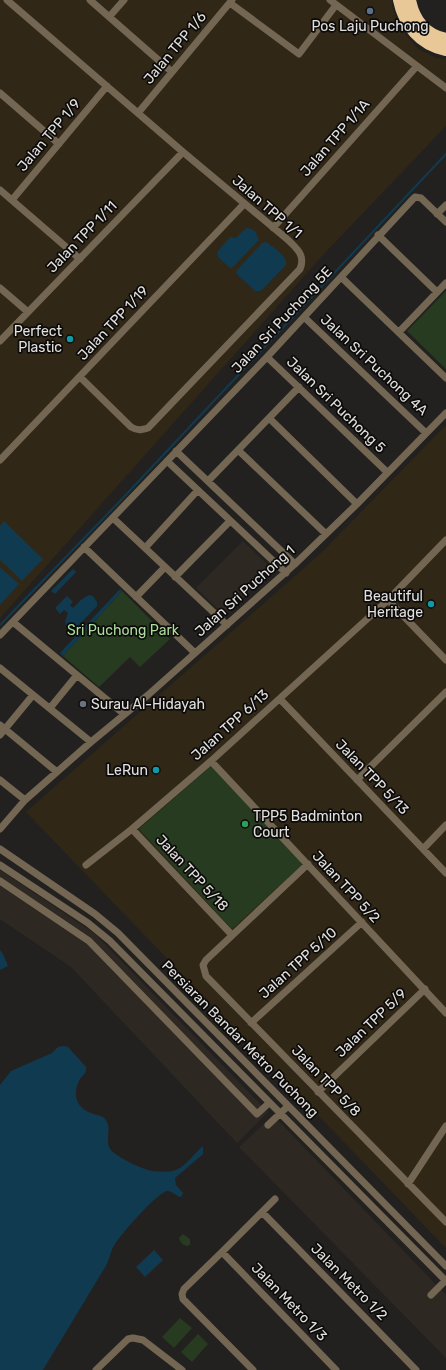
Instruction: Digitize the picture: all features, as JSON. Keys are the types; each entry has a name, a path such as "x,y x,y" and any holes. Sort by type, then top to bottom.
{"highway":[{"path":"403,1 423,27 434,35 446,39"},
{"path":"403,1 404,16 414,33 429,44 446,50"}],"street":[{"name":"Jalan TPP 1/1","path":"6,0 287,239 300,253 303,263 300,269 148,428 136,430 131,427 80,377"},
{"path":"90,0 172,72"},
{"path":"109,17 124,0"},
{"path":"231,1 299,54 334,2 446,88"},
{"name":"Jalan TPP 1/6","path":"138,113 231,1"},
{"name":"Jalan TPP 1/1A","path":"273,228 417,66"},
{"name":"Jalan TPP 1/9","path":"12,200 107,86"},
{"path":"0,93 59,144"},
{"name":"Jalan TPP 1/11","path":"0,341 183,152"},
{"path":"0,190 80,258"},
{"name":"Jalan Sri Puchong 5E","path":"0,635 267,357 378,235 416,197 421,198 438,214"},
{"name":"Jalan TPP 1/19","path":"0,460 244,204"},
{"path":"446,205 438,214 446,222"},
{"path":"378,235 437,292"},
{"path":"340,276 446,378"},
{"path":"399,332 446,283"},
{"path":"0,288 28,312"},
{"name":"Jalan Sri Puchong 4A","path":"304,317 426,433"},
{"name":"Jalan Sri Puchong 5","path":"267,357 387,472"},
{"path":"208,481 299,388"},
{"name":"Jalan Sri Puchong 1","path":"0,829 25,800 286,573 357,504 446,413"},
{"path":"269,418 357,504"},
{"path":"238,450 326,534"},
{"path":"176,451 295,564"},
{"path":"167,460 286,573"},
{"path":"145,548 198,490"},
{"path":"113,518 227,625"},
{"path":"176,577 230,521"},
{"name":"Jalan TPP 6/13","path":"86,865 132,829 280,699 388,600 446,540"},
{"path":"84,547 194,654"},
{"path":"136,597 165,567"},
{"path":"388,600 446,660"},
{"path":"13,622 124,714"},
{"path":"0,668 91,742"},
{"path":"50,708 77,675"},
{"path":"357,780 446,692"},
{"path":"33,695 2,729 57,772"},
{"name":"Jalan TPP 5/13","path":"280,699 446,873"},
{"name":"Jalan TPP 5/2","path":"211,761 446,1013"},
{"path":"0,780 25,800"},
{"path":"423,849 446,825"},
{"name":"Jalan TPP 5/18","path":"132,829 232,934"},
{"name":"Persiaran Bandar Metro Puchong","path":"0,848 107,923 446,1266"},
{"path":"232,934 308,864"},
{"name":"Persiaran Bandar Metro Puchong","path":"0,865 100,931 446,1280"},
{"path":"0,881 89,941 257,1114 269,1103"},
{"name":"Jalan TPP 5/10","path":"251,1023 362,922"},
{"name":"Jalan TPP 5/8","path":"232,934 206,960 203,965 206,976 446,1222"},
{"name":"Jalan TPP 5/9","path":"318,1092 425,989"},
{"path":"268,1125 288,1106"},
{"path":"408,1184 444,1135 446,1126"},
{"path":"254,1370 183,1299 182,1294 184,1289 275,1200"},
{"name":"Jalan Metro 1/2","path":"262,1212 416,1370"},
{"name":"Jalan Metro 1/3","path":"222,1252 336,1370"},
{"path":"431,1295 446,1280"},
{"path":"96,1370 128,1339 132,1338 143,1340 182,1370"}],"shaded area":[{"path":"0,0 392,0 392,6 400,28 418,49 436,58 446,59 446,126 322,256 0,618"},
{"path":"446,425 446,1248 26,812 320,554"},
{"path":"243,541 273,570 224,615 196,588"},
{"path":"0,870 95,934 268,1112 237,1143 71,967 0,919"},
{"path":"273,1115 446,1295 446,1358 239,1147"}],"green space":[{"path":"446,291 446,369 407,331"},
{"name":"Sri Puchong Park","path":"122,591 170,639 140,667 130,657 99,687 63,656"},
{"path":"211,766 303,864 232,929 139,829"},
{"path":"183,1234 190,1239 190,1244 188,1246 183,1245 179,1239"},
{"path":"180,1318 192,1328 174,1348 162,1337"},
{"path":"198,1334 208,1344 192,1362 181,1352"}],"water":[{"path":"246,228 255,231 259,240 233,267 230,268 218,257 217,252 230,237 236,238"},
{"path":"265,242 283,255 286,265 261,291 255,291 236,273 237,270 262,243"},
{"path":"4,521 43,559 22,581 0,560 0,526"},
{"path":"0,567 19,584 0,605"},
{"path":"73,569 76,572 55,594 51,591"},
{"path":"120,589 122,591 63,656 60,653"},
{"path":"89,595 93,596 97,602 97,606 76,628 69,628 65,622 68,613 64,610 60,614 55,608 67,596 73,602 70,605 73,608 82,599"},
{"path":"0,950 8,966 0,970"},
{"path":"58,1047 68,1047 86,1067 86,1071 77,1086 77,1100 86,1111 106,1120 108,1125 109,1146 113,1152 144,1169 163,1172 175,1170 181,1167 203,1146 203,1154 175,1178 176,1185 183,1193 181,1197 169,1191 162,1193 140,1214 115,1244 107,1264 43,1370 0,1370 0,1085 11,1071 52,1053"},
{"path":"154,1250 163,1260 145,1277 136,1267"}],"waterway":[{"path":"0,625 120,501 446,154"}],"place":[{"name":"Pos Laju Puchong","path":"370,11"},
{"name":"Perfect Plastic","path":"70,339"},
{"name":"Beautiful Heritage","path":"431,604"},
{"name":"Surau Al-Hidayah","path":"83,704"},
{"name":"LeRun","path":"156,770"},
{"name":"TPP5 Badminton Court","path":"245,824"}]}
